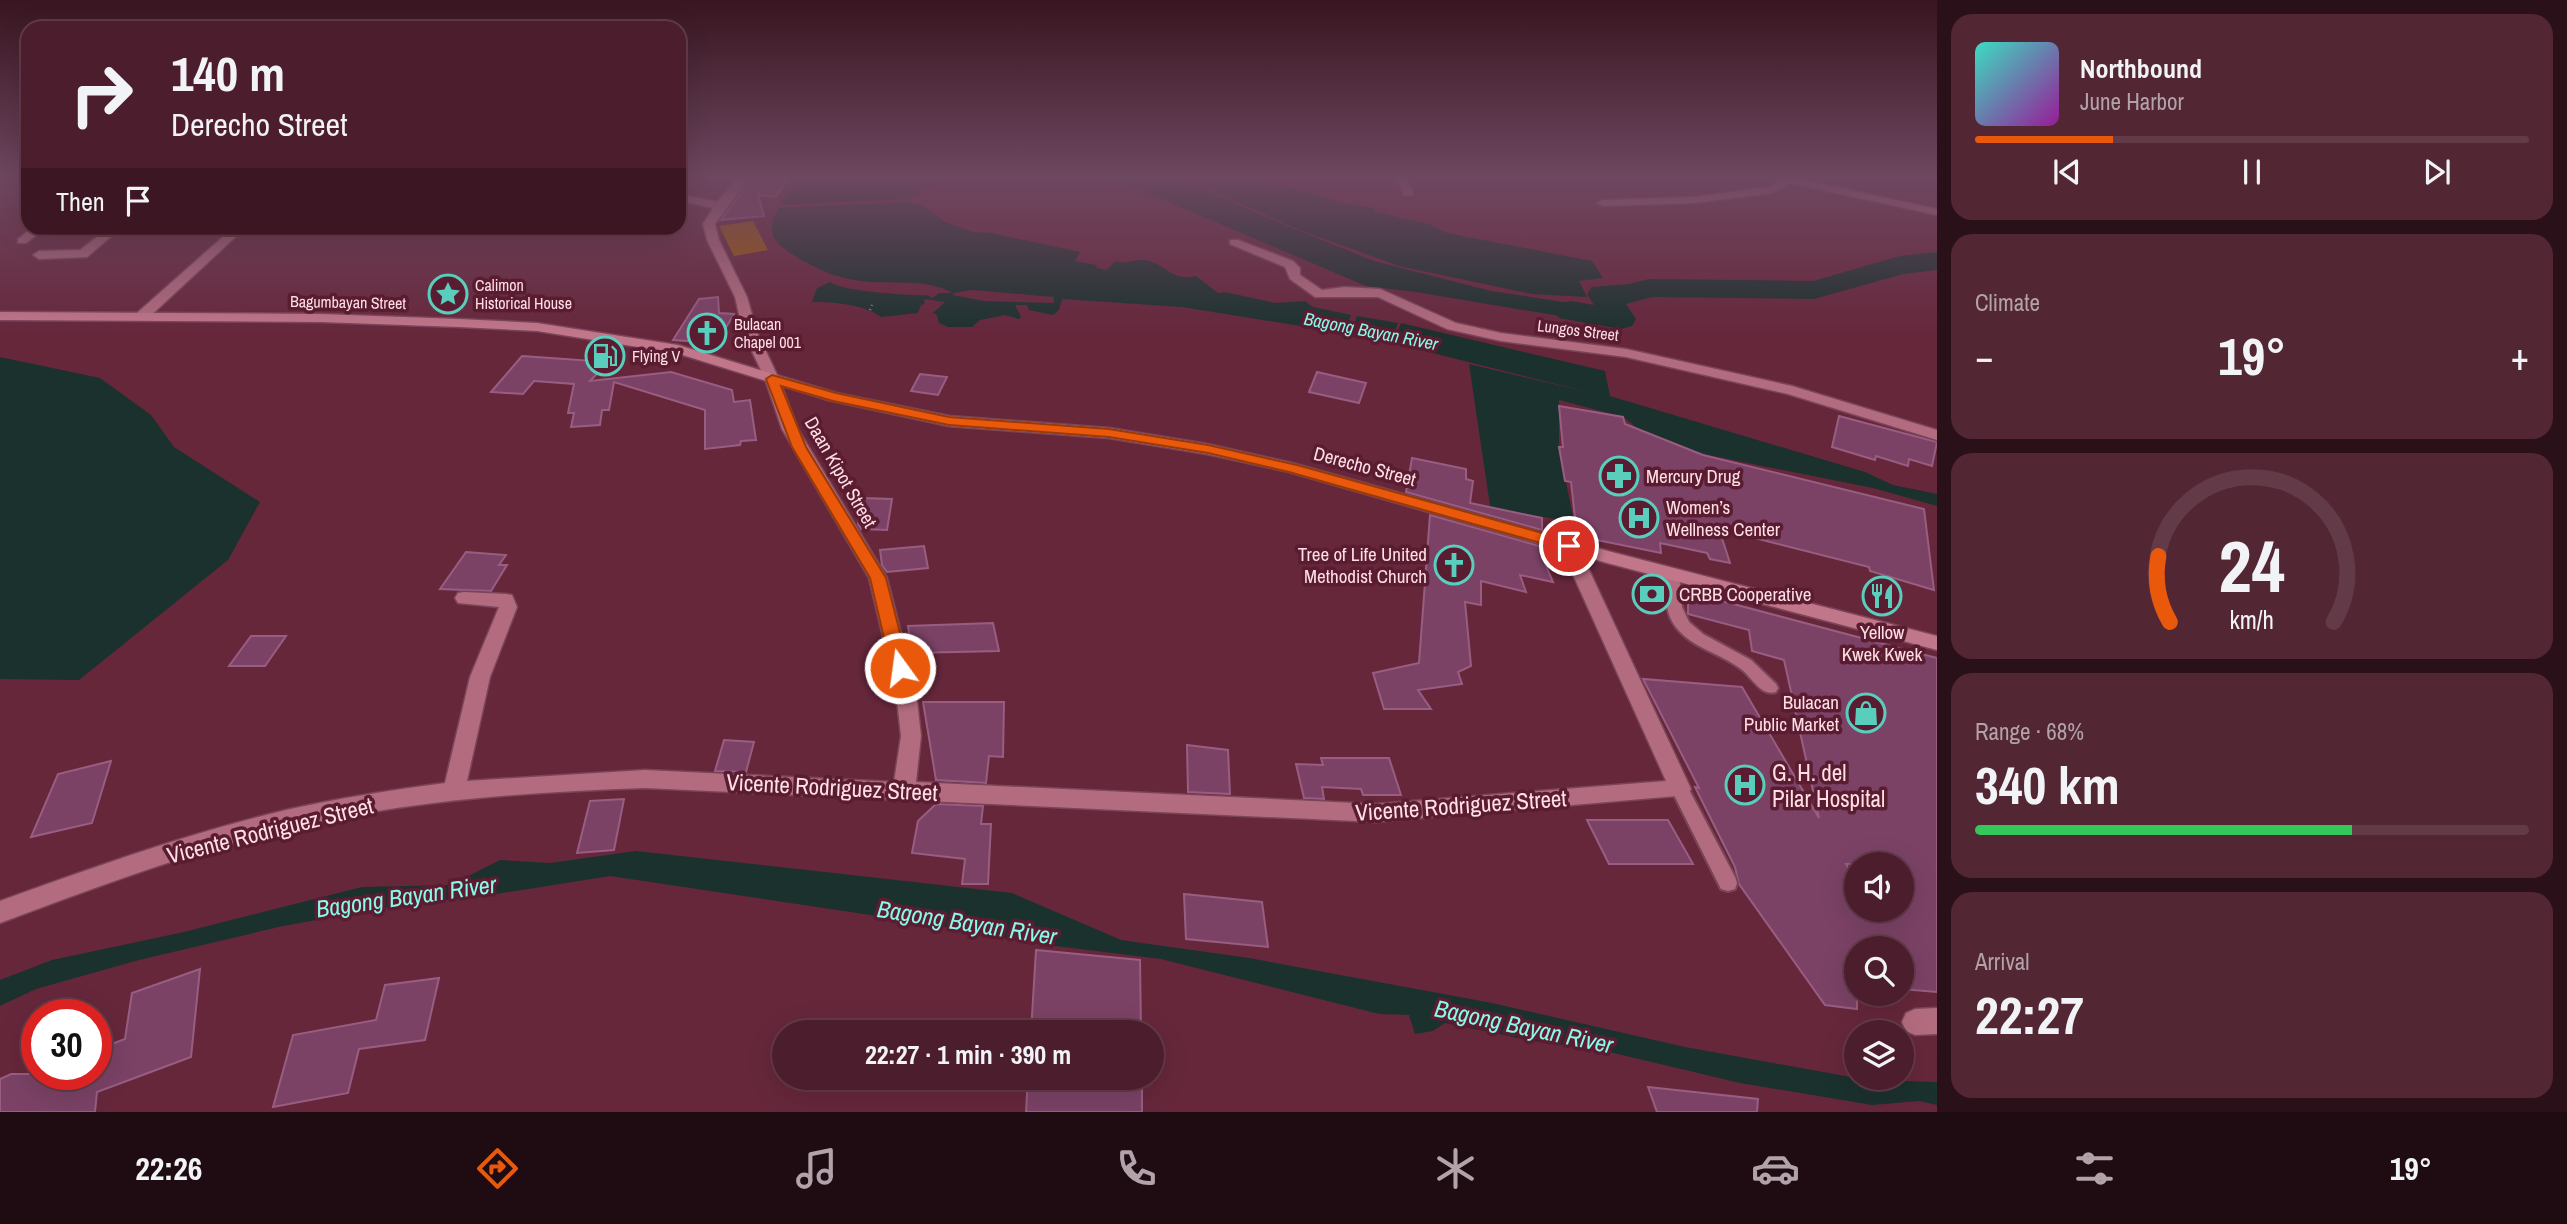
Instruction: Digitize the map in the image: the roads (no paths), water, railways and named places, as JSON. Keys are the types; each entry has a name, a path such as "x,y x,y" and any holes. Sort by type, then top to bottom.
{"main road":[{"name":"Bagumbayan Street","path":"0,316 395,320 537,327 678,349 772,379"},
{"name":"Derecho Street","path":"772,379 833,397 949,421 1109,433 1208,449 1292,468 1672,574 1937,643"}],"street":[{"name":"Daan Kipot Street","path":"710,230 741,297 750,332 799,447 878,578 906,692 911,736 904,790"},
{"path":"22,241 30,235"},
{"path":"39,255 83,254 106,235"},
{"path":"142,316 231,235"},
{"name":"Lungos Street","path":"1234,242 1289,264 1294,268 1294,276 1319,294 1344,291 1380,293 1452,326 1501,337 1626,353 1792,390 1937,435"},
{"path":"1569,546 1680,789"},
{"path":"454,791 480,677 508,607 506,600 498,598 464,598"},
{"name":"Vicente Rodriguez Street","path":"0,912 206,842 327,810 454,791 539,782 645,779 1376,814 1680,789"}],"lane":[{"path":"1672,574 1674,606 1678,618 1688,630 1714,649 1741,661 1770,688"},
{"path":"1680,789 1728,883"}],"water":[{"path":"772,230 967,230 991,233 1080,252 1075,261 1097,265 1096,268 1107,270 1115,261 1144,260 1180,276 1196,276 1218,293 1225,292 1275,303 1305,301 1313,307 1351,315 1344,333 1182,307 1062,299 1059,310 1053,315 1029,310 1027,305 1015,305 1021,317 1019,319 1005,315 980,320 972,327 948,327 939,323 937,315 933,313 945,302 925,299 918,313 881,317 839,303 812,302 817,288 830,282 857,290 933,298 939,293 952,293 923,284 871,282 831,274 788,251 777,241","holes":["972,290 1054,297 1054,303 984,301 953,295"]},
{"path":"1234,230 1297,230 1374,261 1491,291 1570,303 1609,315 1614,311 1628,314 1630,318 1628,321 1596,317 1583,320 1366,286"},
{"path":"1300,230 1441,230 1592,261 1603,278 1579,281 1587,297 1532,294 1399,266"},
{"path":"1357,316 1398,323 1390,343 1350,335"},
{"path":"1401,323 1605,371 1610,396 1865,472 1893,485 1937,494 1937,506 1873,488 1698,453 1640,430 1623,417 1559,400 1559,447 1574,522 1502,510 1504,521 1492,519 1469,364 1599,395 1393,343"},
{"path":"0,357 100,378 151,415 174,447 260,502 228,560 79,680 0,679"},
{"path":"636,851 1012,893 1121,940 1249,958 1492,1003 1685,1047 1844,1076 1844,1090 1914,1090 1914,1081 1937,1082 1937,1105 1919,1101 1872,1105 1740,1083 1601,1050 1534,1041 1445,1023 1433,1031 1415,1034 1409,1015 1379,1014 1161,959 1031,943 917,922 610,876 471,898 419,902 283,926 139,960 36,989 0,1006 0,980 52,960 184,932 362,887 451,885 500,860 550,863"}],"waterway":[{"name":"Bagong Bayan River","path":"1571,311 1620,319 1603,294 1632,294 1649,288 1814,290 1900,265 1937,261"}],"place":[{"name":"Calimon Historical House","path":"448,294"},
{"name":"Bulacan Chapel 001","path":"707,333"},
{"name":"Flying V","path":"605,356"},
{"name":"Mercury Drug","path":"1619,476"},
{"name":"Women’s Wellness Center","path":"1639,518"},
{"name":"Tree of Life United Methodist Church","path":"1454,565"},
{"name":"CRBB Cooperative","path":"1652,594"},
{"name":"Yellow Kwek Kwek","path":"1882,596"},
{"name":"Bulacan Public Market","path":"1866,713"},
{"name":"G. H. del Pilar Hospital","path":"1745,785"}]}
